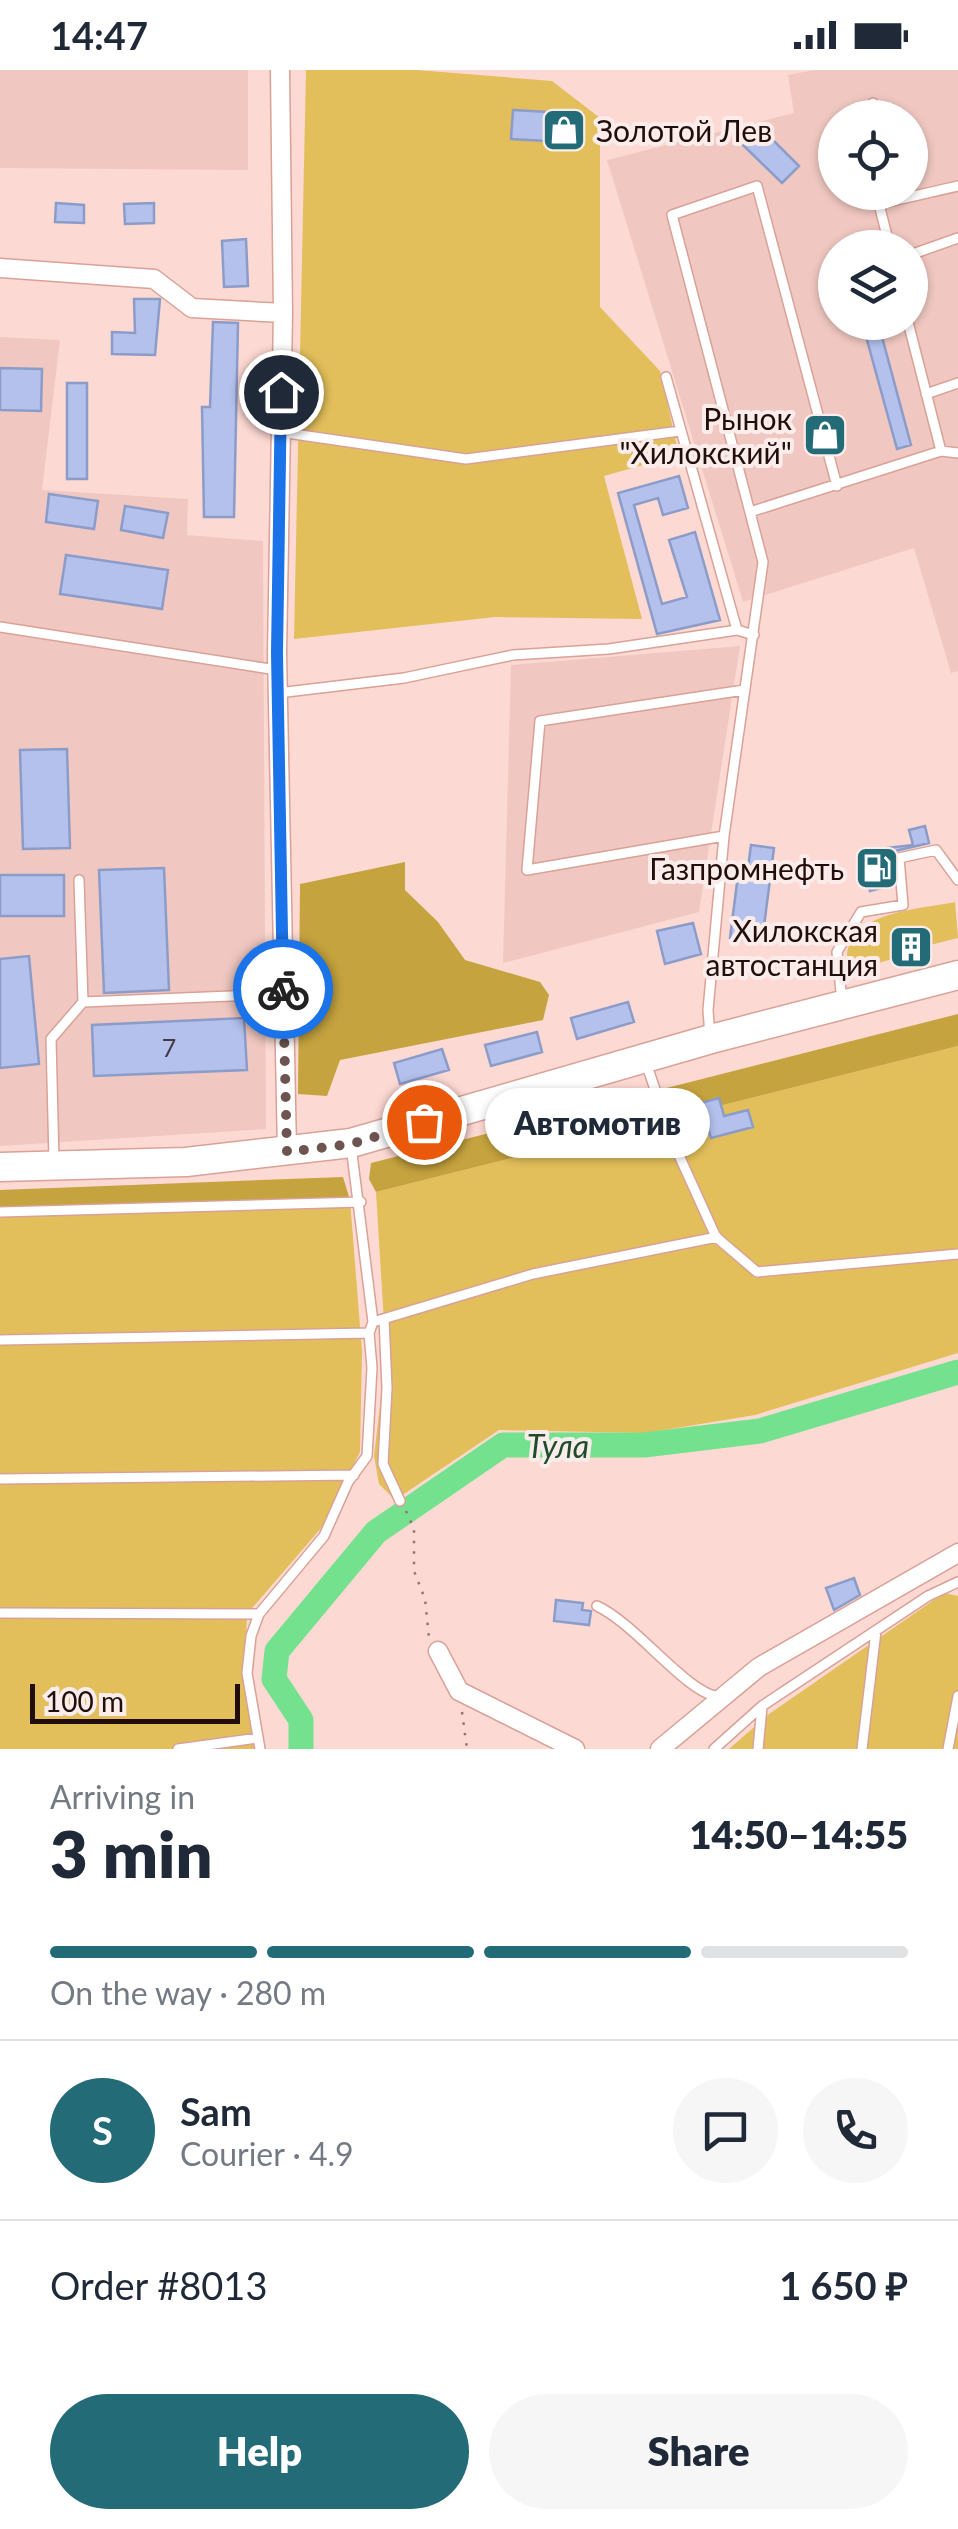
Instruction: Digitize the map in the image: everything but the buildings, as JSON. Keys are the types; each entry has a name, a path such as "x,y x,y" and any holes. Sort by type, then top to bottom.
{"highway":[{"path":"0,1166 186,1162 351,1144 710,1039 958,975"}],"street":[{"path":"280,70 283,313 277,670 287,1152"},
{"path":"0,268 154,279 192,308 283,313"},
{"path":"660,1749 760,1667 958,1553"},
{"path":"438,1652 460,1691 575,1749"}],"lane":[{"path":"710,1039 708,1010 724,836 763,562 672,215 757,186 837,486"},
{"path":"928,193 958,186"},
{"path":"928,249 958,238"},
{"path":"912,340 941,452"},
{"path":"666,377 737,630"},
{"path":"926,394 958,383"},
{"path":"280,432 466,460 680,430"},
{"path":"750,512 941,452 958,453"},
{"path":"0,627 277,670"},
{"path":"278,692 404,678 513,656 609,649 737,630 754,635"},
{"path":"724,836 527,870 540,721 744,690"},
{"path":"842,1004 837,952 861,912 903,905 898,858 936,850 958,880"},
{"path":"54,1165 50,1039 84,1002 79,880"},
{"path":"84,1002 283,994"},
{"path":"644,1058 672,1142 716,1237 757,1272 958,1254"},
{"path":"351,1144 387,1388 383,1464 400,1501"},
{"path":"0,1212 361,1202"},
{"path":"0,1340 368,1333 379,1321 533,1274 716,1237"},
{"path":"178,1749 259,1744 248,1674 251,1636 259,1614 324,1536 367,1456 372,1368 368,1333"},
{"path":"0,1479 354,1474"},
{"path":"714,1749 762,1706 958,1582"},
{"path":"597,1606 632,1625 688,1682 713,1697 723,1698"},
{"path":"0,1613 259,1614"},
{"path":"862,1749 876,1632"},
{"path":"948,1749 958,1696"},
{"path":"758,1749 762,1706"}],"path":[{"path":"411,1521 414,1570 424,1598 425,1631 438,1652"},
{"path":"466,1694 461,1718 467,1749"}],"shaded area":[{"path":"0,70 248,70 248,170 0,168"},
{"path":"306,70 417,70 552,81 600,118 600,307 660,371 679,455 604,476 642,619 495,617 294,639"},
{"name":"Рынок \"Хилокский\"","path":"814,70 958,70 958,671 951,673 914,548 743,602 607,160 794,113 788,75"},
{"path":"0,337 60,340 42,490 188,499 187,535 263,541 266,1129 0,1146"},
{"path":"740,646 699,912 503,963 511,665"},
{"path":"405,862 405,890 438,922 465,960 540,982 549,995 543,1020 340,1060 327,1096 298,1094 300,884"},
{"path":"955,902 958,938 922,947 919,937 901,940 900,957 860,968 847,956 851,941 874,921 907,910"},
{"path":"958,1014 958,1046 376,1192 369,1179 371,1163"},
{"path":"958,1046 958,1353 755,1415 646,1433 499,1430 395,1500 379,1484 374,1456 386,1355 376,1192"},
{"path":"343,1177 350,1200 0,1210 0,1190"},
{"path":"350,1200 362,1351 360,1452 322,1527 247,1614 245,1676 254,1749 0,1749 0,1209"},
{"path":"944,1593 958,1596 958,1749 729,1749 769,1714"}],"waterway":[{"name":"Тула","path":"301,1749 301,1720 274,1679 277,1651 376,1532 503,1445 644,1445 760,1431 958,1372"}],"way so far":[{"path":"283,989 287,1152 351,1144 424,1122"}],"place":[{"name":"Золотой Лев","path":"564,130"},
{"name":"Рынок \"Хилокский\"","path":"825,435"},
{"name":"Газпромнефть","path":"877,868"},
{"name":"Хилокская автостанция","path":"911,947"},
{"name":"Автомотив","path":"424,1122"}],"route":[{"path":"281,392 277,653 283,989"}]}
